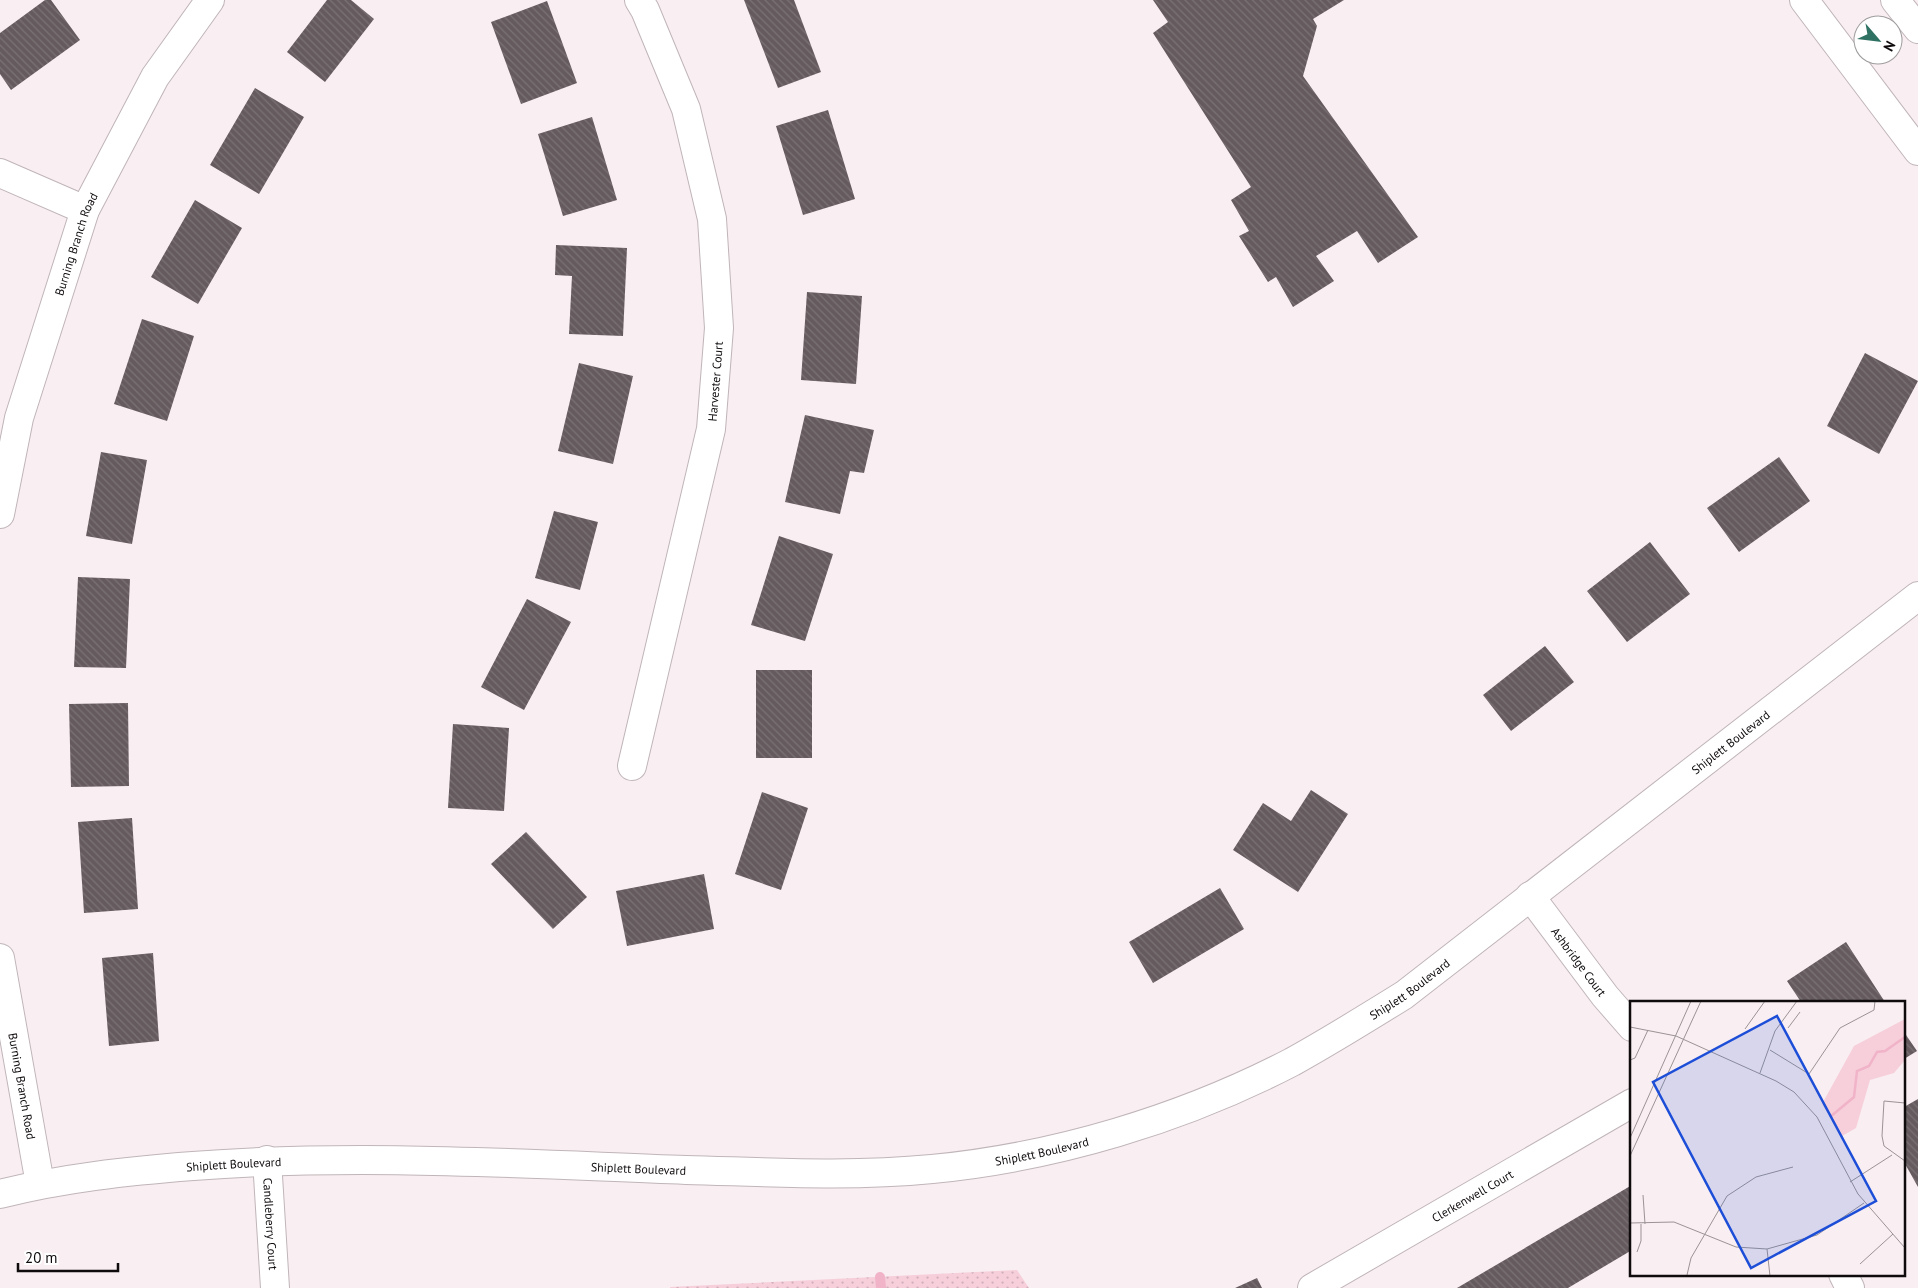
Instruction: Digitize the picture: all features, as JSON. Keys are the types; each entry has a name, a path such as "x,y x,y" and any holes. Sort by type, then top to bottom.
{"street":[{"name":"Burning Branch Road","path":"0,514 19,418 86,210 155,77 210,0"},
{"name":"Harvester Court","path":"632,766 711,429 719,328 712,219 686,109 645,10 639,0"},
{"path":"1804,0 1918,151"},
{"path":"1895,0 1918,29"},
{"path":"0,173 86,210"},
{"name":"Shiplett Boulevard","path":"0,1194 40,1184 136,1170 267,1160 395,1159 832,1175 934,1169 1034,1153 1162,1118 1229,1091 1290,1062 1348,1030 1404,995 1918,596"},
{"name":"Ashbridge Court","path":"1530,896 1605,996 1630,1025"},
{"name":"Burning Branch Road","path":"0,958 40,1184"},
{"name":"Clerkenwell Court","path":"1312,1288 1630,1104"},
{"name":"Candleberry Court","path":"267,1160 275,1288"},
{"path":"1844,1276 1850,1288"}],"shaded area":[{"path":"1017,1270 1029,1288 670,1288 670,1287"}],"building":[{"path":"45,0 51,0 80,40 11,90 0,74 0,33"},
{"path":"327,0 351,0 374,19 325,82 287,52"},
{"path":"744,0 794,0 821,72 778,88"},
{"path":"1153,0 1344,0 1313,19 1317,26 1303,76 1418,237 1378,263 1357,231 1316,256 1334,281 1293,307 1276,277 1268,282 1239,236 1249,231 1231,200 1251,187 1153,33 1168,22"},
{"path":"547,1 577,83 521,104 491,22"},
{"path":"255,88 304,117 259,194 210,165"},
{"path":"828,110 855,199 803,215 776,126"},
{"path":"592,117 617,200 563,216 538,134"},
{"path":"195,200 242,228 198,304 151,277"},
{"path":"556,245 627,248 623,336 569,334 572,276 555,275"},
{"path":"807,292 862,296 856,384 801,380"},
{"path":"142,319 194,336 167,421 114,404"},
{"path":"1865,353 1918,381 1879,454 1827,426"},
{"path":"579,363 633,376 613,464 558,451"},
{"path":"805,415 874,430 864,473 850,471 840,514 785,502"},
{"path":"101,452 147,460 132,544 86,536"},
{"path":"1779,457 1810,501 1739,552 1707,508"},
{"path":"554,511 598,522 580,590 535,578"},
{"path":"779,536 833,554 805,641 751,625"},
{"path":"1650,542 1690,594 1627,642 1587,591"},
{"path":"78,577 130,579 126,668 74,667"},
{"path":"527,599 571,622 524,710 481,687"},
{"path":"1545,646 1574,682 1511,731 1483,695"},
{"path":"756,670 812,670 812,758 756,758"},
{"path":"128,703 129,786 71,787 69,704"},
{"path":"453,724 509,728 504,811 448,808"},
{"path":"1311,790 1348,814 1298,892 1233,850 1263,803 1291,821"},
{"path":"762,792 808,808 781,890 735,874"},
{"path":"132,818 138,909 84,913 78,822"},
{"path":"526,832 587,897 553,929 491,864"},
{"path":"704,874 714,929 627,946 616,891"},
{"path":"1220,888 1244,929 1153,983 1129,942"},
{"path":"1846,942 1884,1001 1800,1001 1787,981"},
{"path":"153,953 159,1041 109,1046 102,958"},
{"path":"1906,1035 1917,1051 1906,1058"},
{"path":"1918,1099 1918,1187 1906,1166 1906,1106"},
{"path":"1630,1186 1630,1251 1568,1288 1457,1288"},
{"path":"1257,1278 1262,1288 1235,1288"}],"waterway":[{"path":"880,1277 881,1288"}]}
